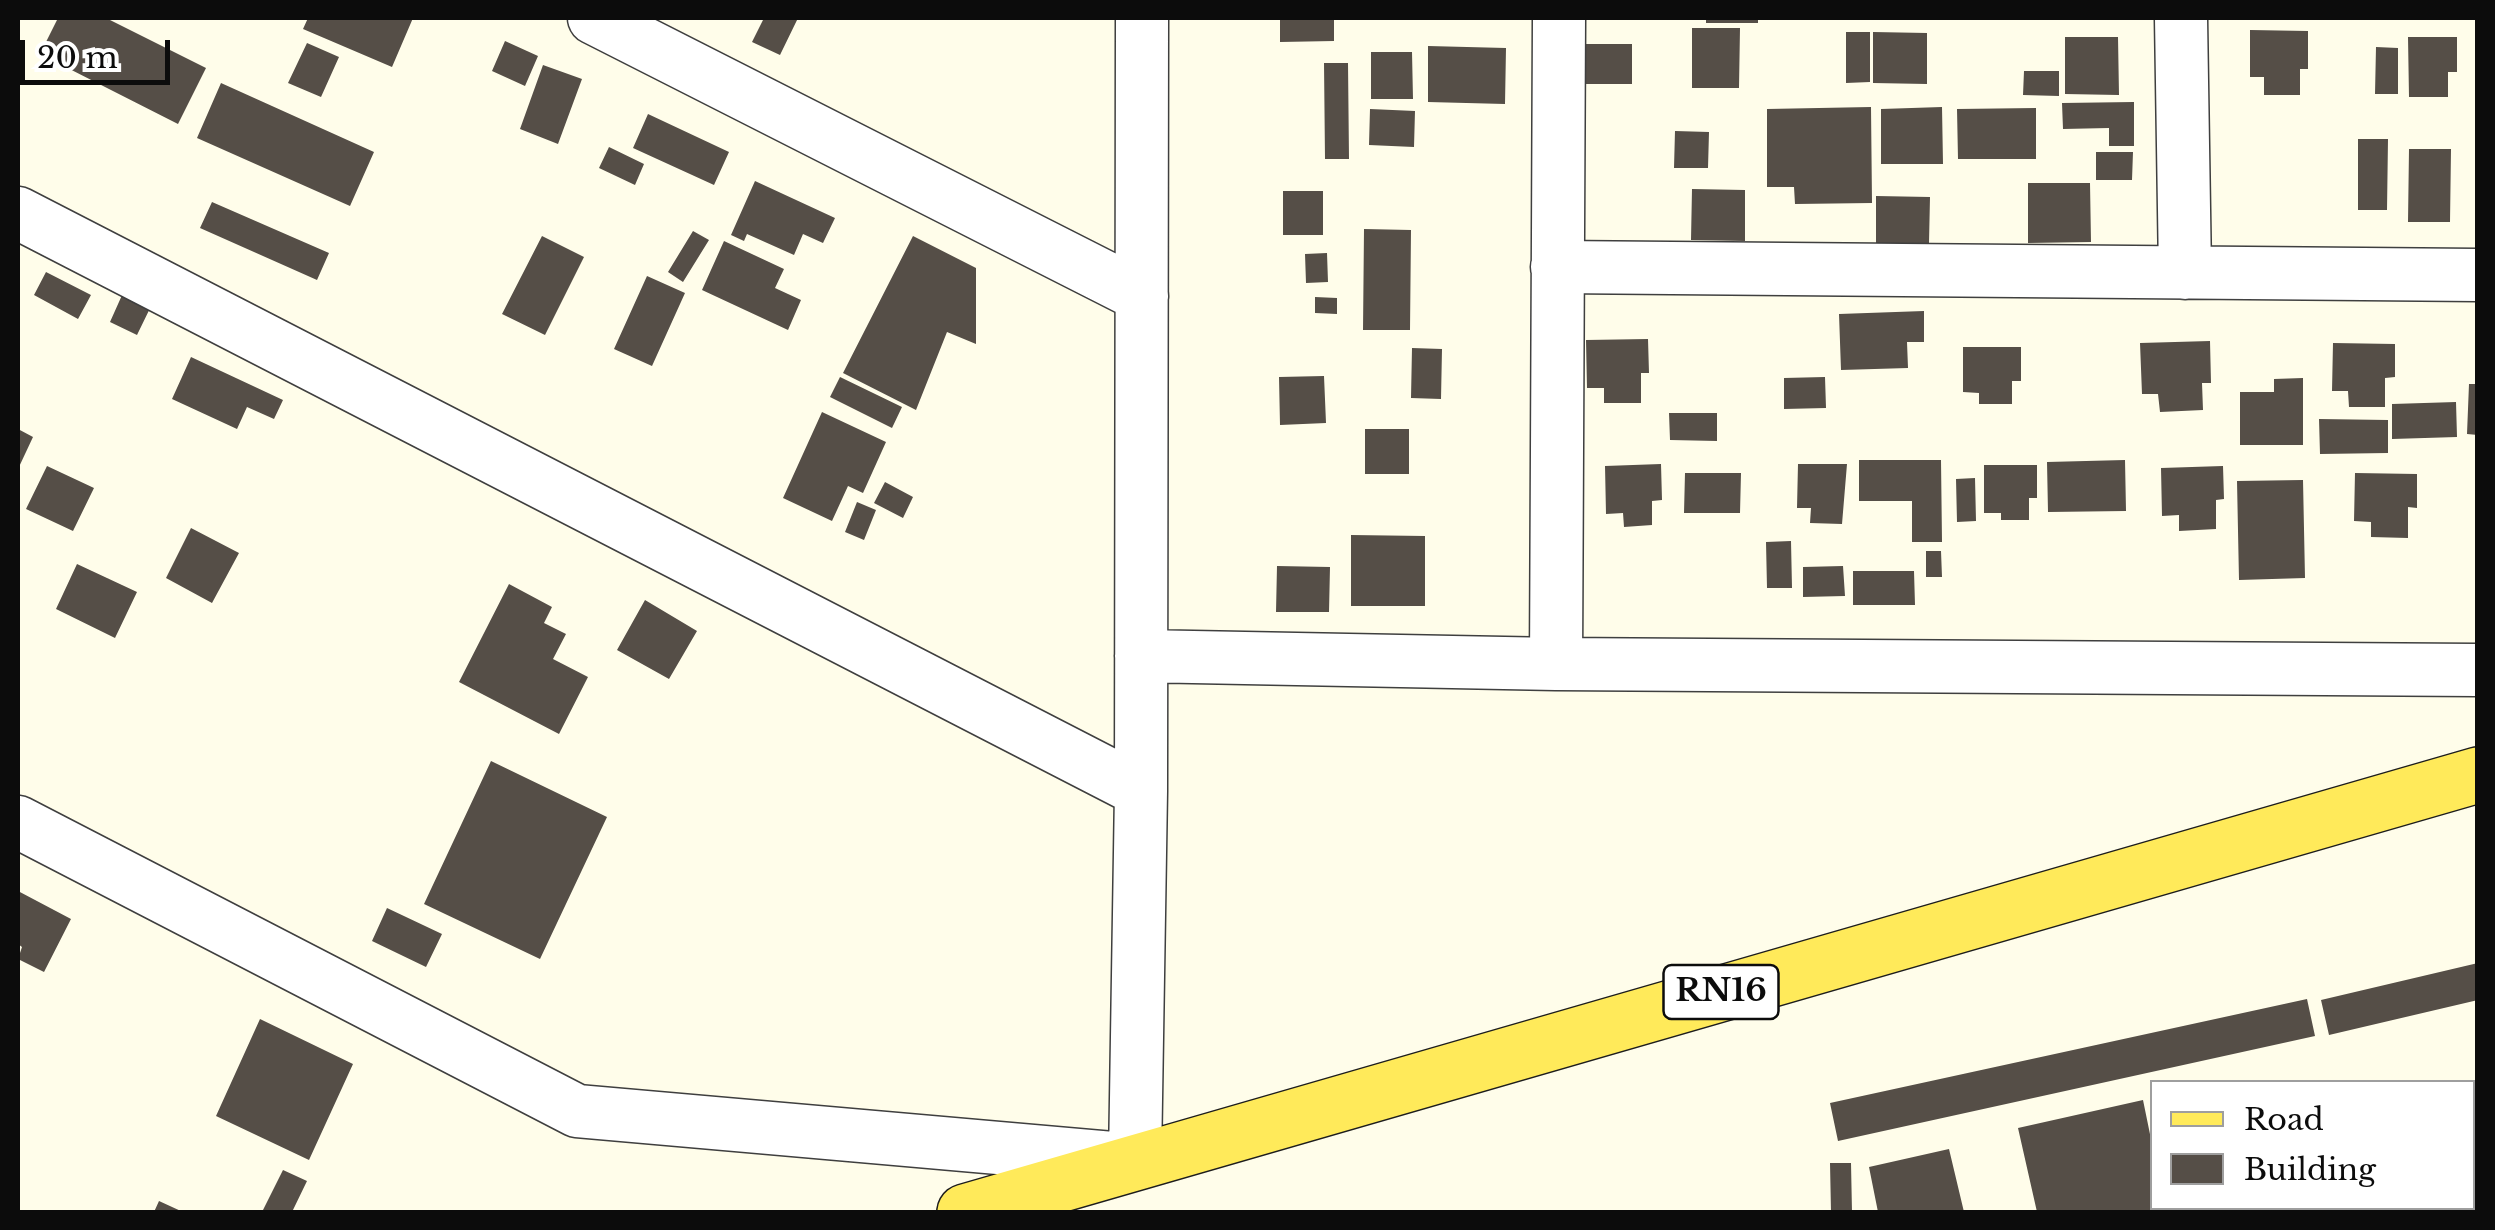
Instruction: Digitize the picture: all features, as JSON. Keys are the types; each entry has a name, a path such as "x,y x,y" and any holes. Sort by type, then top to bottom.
{"main road":[{"name":"RN16","path":"965,1212 2478,775"}],"street":[{"path":"594,18 1142,296"},
{"path":"18,822 577,1111 1136,1160 1142,656 1142,18"},
{"path":"1556,664 1559,18"},
{"path":"2181,18 2185,273"},
{"path":"18,212 1141,790"},
{"path":"1557,267 2478,276"},
{"path":"1142,656 1556,664 2478,670"}],"building":[{"path":"58,18 106,18 206,68 178,124 40,54"},
{"path":"308,18 413,18 392,67 303,29"},
{"path":"764,18 798,18 780,55 752,42"},
{"path":"1280,18 1334,18 1334,41 1280,42"},
{"path":"1706,18 1758,18 1758,23 1706,23"},
{"path":"1692,28 1740,28 1739,88 1692,88"},
{"path":"2250,30 2308,31 2308,69 2300,69 2300,95 2264,95 2264,77 2250,77"},
{"path":"1846,32 1870,32 1870,82 1846,83"},
{"path":"1873,32 1927,33 1927,84 1873,83"},
{"path":"2065,37 2118,37 2119,95 2065,94"},
{"path":"2408,37 2457,37 2457,72 2448,72 2448,97 2409,97"},
{"path":"505,41 538,56 525,86 492,71"},
{"path":"307,43 339,57 321,97 288,83"},
{"path":"1583,44 1632,44 1632,84 1583,84"},
{"path":"1428,46 1506,48 1505,104 1428,102"},
{"path":"2376,47 2398,48 2398,94 2375,94"},
{"path":"1371,52 1412,52 1413,99 1371,99"},
{"path":"1324,63 1348,63 1349,159 1325,159"},
{"path":"543,65 582,79 558,144 520,129"},
{"path":"2024,71 2059,71 2059,96 2023,95"},
{"path":"221,83 374,152 350,206 197,138"},
{"path":"2134,102 2134,146 2109,146 2109,128 2063,129 2062,103"},
{"path":"1871,107 1872,203 1795,204 1794,187 1767,187 1767,109"},
{"path":"1942,107 1943,164 1881,164 1881,109"},
{"path":"2036,108 2036,159 1958,159 1957,109"},
{"path":"1370,109 1415,111 1414,147 1369,145"},
{"path":"648,114 729,152 714,185 633,148"},
{"path":"1675,131 1709,132 1708,168 1674,168"},
{"path":"2358,139 2388,139 2387,210 2358,210"},
{"path":"609,147 644,164 635,185 599,168"},
{"path":"2409,149 2451,149 2450,222 2408,222"},
{"path":"2096,152 2133,152 2132,180 2096,180"},
{"path":"755,181 835,218 823,243 803,234 794,255 747,234 744,241 731,235"},
{"path":"2028,183 2090,183 2091,242 2028,243"},
{"path":"1692,189 1745,190 1745,241 1691,240"},
{"path":"1283,191 1323,191 1323,235 1283,235"},
{"path":"1876,196 1930,197 1929,243 1876,244"},
{"path":"212,202 329,253 317,280 200,228"},
{"path":"1364,229 1411,230 1410,330 1363,330"},
{"path":"693,231 709,240 683,282 668,272"},
{"path":"542,236 584,257 545,335 502,314"},
{"path":"913,236 976,268 976,344 947,332 916,410 843,373"},
{"path":"724,241 784,269 775,288 801,300 788,330 702,290"},
{"path":"1327,253 1328,282 1306,283 1305,254"},
{"path":"46,272 91,295 78,319 34,295"},
{"path":"647,276 685,293 652,366 614,349"},
{"path":"127,284 155,298 137,335 110,322"},
{"path":"1315,297 1337,298 1337,314 1315,313"},
{"path":"1924,311 1924,342 1907,342 1908,368 1841,370 1839,314"},
{"path":"1648,339 1649,373 1641,373 1641,403 1604,403 1604,388 1587,388 1586,340"},
{"path":"2210,341 2211,383 2202,383 2203,410 2160,412 2158,394 2142,394 2140,343"},
{"path":"2333,343 2395,344 2395,377 2385,378 2385,407 2349,407 2348,391 2332,391"},
{"path":"1963,347 2021,347 2021,381 2012,381 2012,404 1979,404 1979,393 1963,392"},
{"path":"1412,348 1442,349 1441,399 1411,398"},
{"path":"191,357 283,400 274,419 247,407 237,429 172,399"},
{"path":"1324,376 1326,423 1280,425 1279,377"},
{"path":"840,377 902,407 892,428 830,397"},
{"path":"1825,377 1826,408 1784,409 1784,378"},
{"path":"2303,378 2303,445 2240,445 2240,392 2274,392 2274,379"},
{"path":"2469,384 2478,384 2478,435 2467,434"},
{"path":"2456,402 2457,437 2392,439 2392,404"},
{"path":"822,412 886,442 863,493 848,486 832,521 783,498"},
{"path":"1669,413 1717,413 1717,441 1670,440"},
{"path":"2319,419 2388,420 2388,453 2320,454"},
{"path":"18,429 33,437 18,469"},
{"path":"1365,429 1409,429 1409,474 1365,474"},
{"path":"1859,460 1941,460 1942,542 1912,542 1912,501 1859,501"},
{"path":"2125,460 2126,511 2048,512 2047,462"},
{"path":"1661,464 1662,500 1652,501 1652,525 1624,527 1623,513 1606,514 1605,466"},
{"path":"1798,464 1847,464 1842,524 1810,523 1811,508 1797,508"},
{"path":"1984,465 2037,465 2037,498 2029,498 2029,520 2001,520 2001,513 1984,513"},
{"path":"47,466 94,488 73,531 26,509"},
{"path":"2223,466 2224,499 2216,500 2216,529 2179,531 2179,515 2162,516 2161,468"},
{"path":"1685,473 1741,473 1740,513 1684,513"},
{"path":"2355,473 2417,474 2417,508 2408,507 2408,538 2371,537 2371,522 2354,521"},
{"path":"1975,478 1976,521 1957,522 1956,479"},
{"path":"2303,480 2305,578 2239,580 2237,481"},
{"path":"885,482 913,497 903,518 874,503"},
{"path":"857,502 876,510 864,540 845,532"},
{"path":"191,528 239,553 212,603 166,578"},
{"path":"1351,535 1425,536 1425,606 1351,606"},
{"path":"1791,541 1792,588 1767,588 1766,542"},
{"path":"1926,551 1941,551 1942,577 1926,577"},
{"path":"77,564 137,592 115,638 56,609"},
{"path":"1277,566 1330,567 1329,612 1276,612"},
{"path":"1843,566 1845,596 1803,597 1803,567"},
{"path":"1853,571 1914,571 1915,605 1853,605"},
{"path":"509,584 552,607 544,623 566,634 553,659 588,677 559,734 459,682"},
{"path":"645,600 697,631 669,679 617,650"},
{"path":"491,761 607,817 540,959 424,904"},
{"path":"18,891 71,919 44,972 18,959 22,947 18,944"},
{"path":"387,908 442,934 426,967 372,941"},
{"path":"2478,963 2478,1000 2329,1035 2321,1000"},
{"path":"2307,999 2315,1036 1838,1141 1830,1103"},
{"path":"260,1019 353,1064 309,1160 216,1116"},
{"path":"2143,1100 2150,1134 2150,1210 2180,1212 2037,1212 2018,1128"},
{"path":"1949,1149 1964,1212 1878,1212 1869,1167"},
{"path":"1830,1163 1851,1163 1852,1212 1831,1212"},
{"path":"283,1170 307,1181 292,1212 262,1212"},
{"path":"159,1201 183,1212 154,1212"}]}
